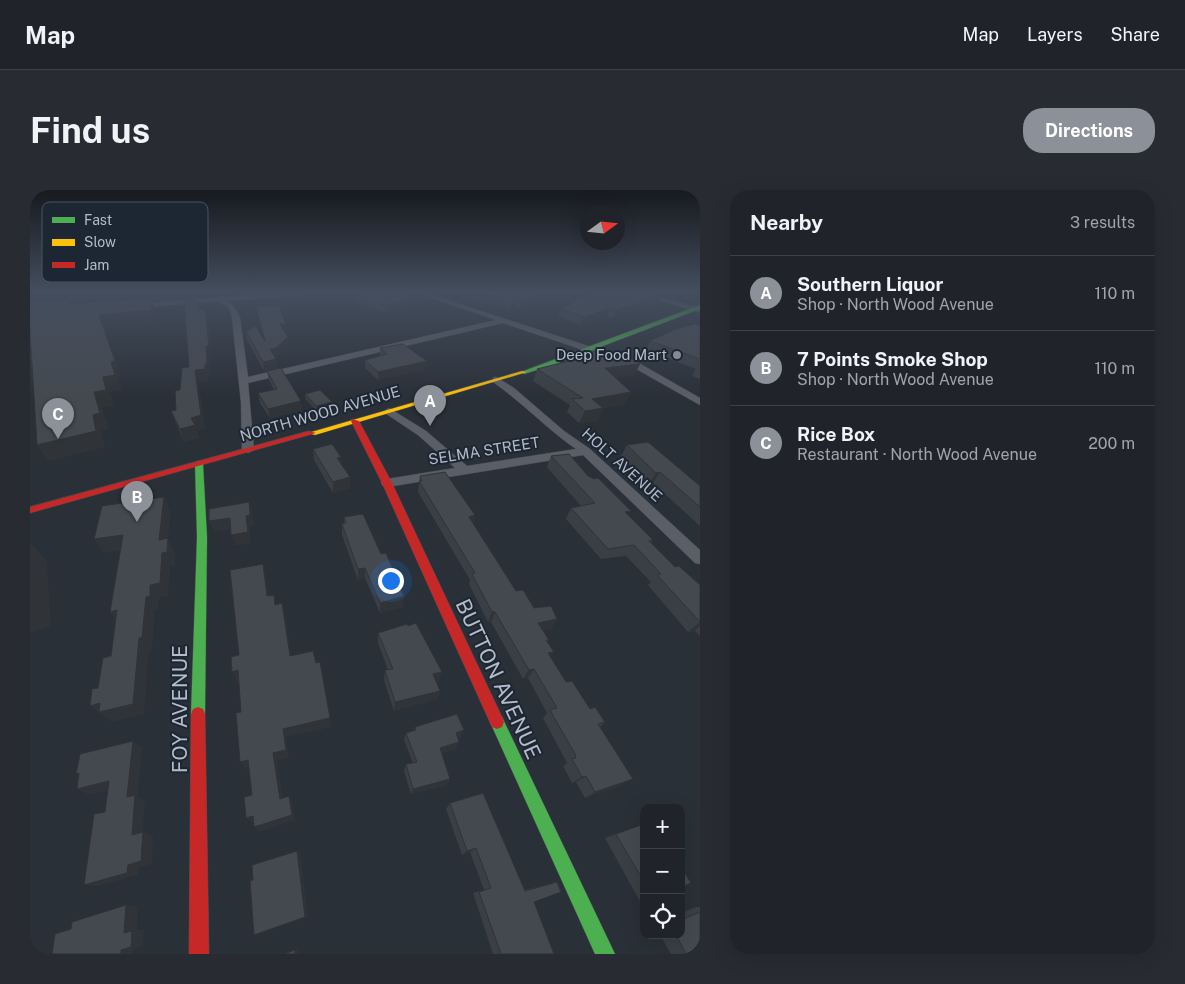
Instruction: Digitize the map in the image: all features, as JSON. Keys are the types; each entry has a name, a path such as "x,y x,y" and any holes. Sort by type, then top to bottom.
{"main road":[{"name":"NORTH WOOD AVENUE","path":"30,510 355,421 496,380 591,349 651,327"},
{"name":"BUTTON AVENUE","path":"355,421 387,483 604,954"},
{"name":"FOY AVENUE","path":"199,464 202,537 198,678 199,954"}],"street":[{"path":"237,327 246,402 248,450"},
{"path":"244,381 480,327"},
{"path":"522,327 634,364 700,402"},
{"name":"HOLT AVENUE","path":"496,380 511,390 560,433 586,451 700,560"},
{"path":"389,411 422,434 464,470"},
{"name":"SELMA STREET","path":"387,483 586,451"}],"building":[{"path":"30,327 103,327 115,361 111,362 115,375 103,377 106,390 94,392 100,413 93,415 96,431 37,445"},
{"path":"186,327 207,327 209,346 206,346 207,363 205,364 205,369 195,370 201,415 191,418 195,425 180,429 171,411 176,410 175,391 180,390 182,368 189,367"},
{"path":"256,327 265,341 261,327 282,327 288,337 276,348 270,349 276,359 263,362 246,331"},
{"path":"700,327 700,359 650,341 676,329"},
{"path":"403,344 427,361 378,372 365,360 387,354 380,348"},
{"path":"601,350 608,355 621,352 640,364 605,368 631,392 592,399 603,408 585,411 572,399 583,398 537,369 573,360 567,358"},
{"path":"281,368 301,401 268,409 258,393 277,389 267,371"},
{"path":"320,390 332,402 316,406 305,394"},
{"path":"648,442 700,486 700,507 660,472 656,473 627,445"},
{"path":"332,444 341,457 337,458 350,477 333,482 313,449"},
{"path":"569,454 588,476 594,479 598,478 631,511 625,512 653,540 649,541 675,567 679,566 700,585 700,622 657,575 661,574 634,545 608,549 571,508 595,503 551,456"},
{"path":"445,472 475,515 469,517 516,591 523,590 534,608 551,606 557,619 538,623 554,652 548,653 566,682 572,681 590,709 595,707 605,722 598,724 633,779 595,792 586,776 582,777 572,759 576,758 575,754 550,710 557,708 534,669 529,670 495,612 492,612 472,574 475,573 419,481 422,481 420,476"},
{"path":"164,497 159,540 168,538 167,552 162,553 160,583 150,585 150,596 146,597 142,638 139,638 133,704 99,712 100,703 90,706 92,689 98,688 103,658 111,656 117,610 110,612 123,535 94,539 102,506"},
{"path":"249,502 250,515 246,516 248,532 231,535 230,518 209,521 209,509"},
{"path":"363,514 381,554 386,553 393,569 391,569 404,596 380,603 365,568 358,569 342,524 346,523 344,517"},
{"path":"263,564 267,596 274,595 275,605 282,603 290,656 313,651 316,663 320,662 330,718 283,729 286,750 273,753 280,799 289,796 292,815 254,827 253,816 246,818 244,797 252,795 248,760 240,762 236,713 241,712 238,670 232,672 231,657 239,655 230,570"},
{"path":"416,623 442,672 433,674 440,691 395,702 385,670 393,669 378,633"},
{"path":"457,714 464,730 456,733 459,742 440,748 450,779 413,789 406,764 417,762 406,733 416,730 415,727"},
{"path":"133,741 127,797 135,795 132,835 143,832 141,861 128,865 127,873 84,885 94,814 105,812 109,781 77,789 79,773 76,774 80,754"},
{"path":"483,793 525,891 557,882 561,892 534,902 554,954 501,954 479,892 491,888 476,848 467,851 450,803"},
{"path":"640,825 640,875 616,834"},
{"path":"297,851 305,917 254,935 250,881 253,880 252,865"},
{"path":"685,873 691,883 685,885"},
{"path":"126,905 124,933 132,931 131,947 121,950 121,954 52,954 55,934 71,929 72,922"},
{"path":"700,912 700,954 686,954 678,939 685,939 685,918"},
{"path":"295,950 295,954 284,954"}],"traffic: fast":[{"path":"524,372 551,364 649,327"},
{"path":"198,714 202,537 199,464"},
{"path":"497,722 605,954"}],"traffic: slow":[{"path":"312,433 524,372"}],"traffic: jam":[{"path":"355,421 387,483 497,722"},
{"path":"30,510 312,433"},
{"path":"198,714 199,954"}],"place":[{"name":"Deep Food Mart","path":"677,355"},
{"name":"Southern Liquor","path":"430,426"},
{"name":"Rice Box","path":"58,439"},
{"name":"7 Points Smoke Shop","path":"137,522"}]}
